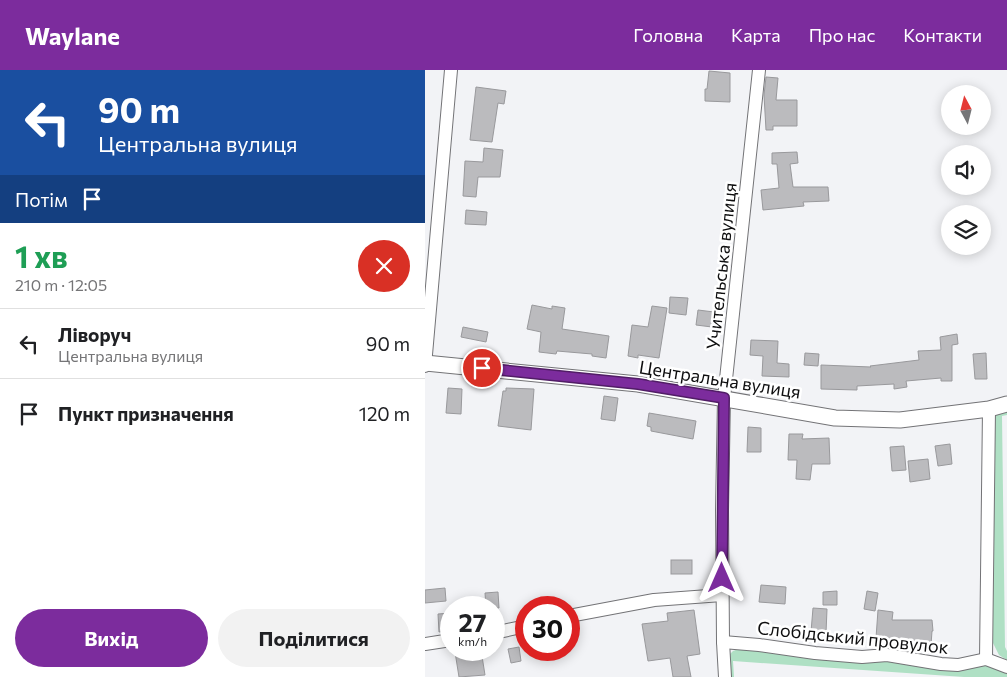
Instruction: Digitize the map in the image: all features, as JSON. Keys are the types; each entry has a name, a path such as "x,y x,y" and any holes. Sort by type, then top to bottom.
{"street":[{"path":"425,364 451,70"},
{"name":"Учительська вулиця","path":"725,677 722,595 724,398 759,70"},
{"name":"Центральна вулиця","path":"425,364 638,384 835,418 900,420 989,410 1007,404"},
{"path":"989,410 986,659 1007,667"},
{"path":"580,614 654,600 722,595"},
{"path":"425,644 440,642"},
{"name":"Слобідський провулок","path":"723,642 863,657 887,655 958,666 986,659"}],"green space":[{"path":"1007,409 1007,415 1002,416 1005,647 1007,660 999,655 991,639 995,413"},
{"path":"744,647 945,667 989,665 1007,668 1007,677 964,677 733,661 734,677 727,677 728,656 733,651"}],"building":[{"path":"709,71 730,73 730,102 705,101 705,89 707,89"},
{"path":"766,77 778,78 776,100 797,100 797,126 773,126 773,130 766,130 764,95"},
{"path":"476,87 506,91 504,104 498,103 492,142 470,140"},
{"path":"484,148 503,150 500,177 478,177 476,197 463,196 465,161 483,162"},
{"path":"797,152 798,163 790,164 793,187 828,187 829,201 803,202 804,206 763,210 761,190 779,188 777,164 772,164 772,153"},
{"path":"466,210 487,212 486,225 465,224"},
{"path":"670,297 688,298 686,315 669,313"},
{"path":"532,305 552,309 552,306 565,308 562,329 609,336 606,358 592,356 592,354 557,351 556,354 539,352 541,332 527,329"},
{"path":"652,306 667,308 659,358 638,355 638,358 628,356 632,325 648,327"},
{"path":"698,310 714,312 712,327 696,325"},
{"path":"463,327 488,332 486,342 461,337"},
{"path":"957,334 958,344 952,345 952,381 941,381 941,378 906,381 907,387 894,389 894,384 857,386 857,390 821,389 821,365 871,367 919,360 918,351 941,350 940,337"},
{"path":"751,340 778,341 777,363 789,364 789,377 762,376 763,356 750,355"},
{"path":"805,353 819,354 818,366 804,365"},
{"path":"986,353 987,379 975,379 973,354"},
{"path":"448,388 462,389 461,414 446,413"},
{"path":"506,388 534,389 531,430 498,426 503,391 506,391"},
{"path":"604,396 618,398 615,421 601,419"},
{"path":"649,413 696,421 693,439 651,431 651,427 647,426"},
{"path":"748,427 761,428 761,452 747,452"},
{"path":"789,434 803,434 802,439 829,438 830,464 812,464 810,480 796,479 797,460 788,460"},
{"path":"950,444 952,464 938,466 935,446"},
{"path":"904,446 906,470 892,471 890,447"},
{"path":"928,459 930,479 910,482 908,461"},
{"path":"671,560 692,560 692,574 671,574"},
{"path":"761,585 786,587 785,604 759,602"},
{"path":"445,588 446,596 440,596 440,602 425,603 425,590"},
{"path":"837,591 837,605 823,605 823,592"},
{"path":"867,591 878,593 875,611 864,609"},
{"path":"498,592 498,596 485,596 485,593"},
{"path":"813,608 827,609 826,633 811,632"},
{"path":"694,610 700,654 687,656 691,677 673,677 670,658 648,661 642,624 668,621 667,613"},
{"path":"878,610 893,612 892,620 932,620 931,645 915,645 916,641 876,638"},
{"path":"438,614 440,614 439,632"},
{"path":"515,648 515,661 521,661 511,663 508,649"},
{"path":"456,661 483,661 485,675 459,677"}],"route":[{"path":"482,368 638,384 724,398 722,578"}]}
